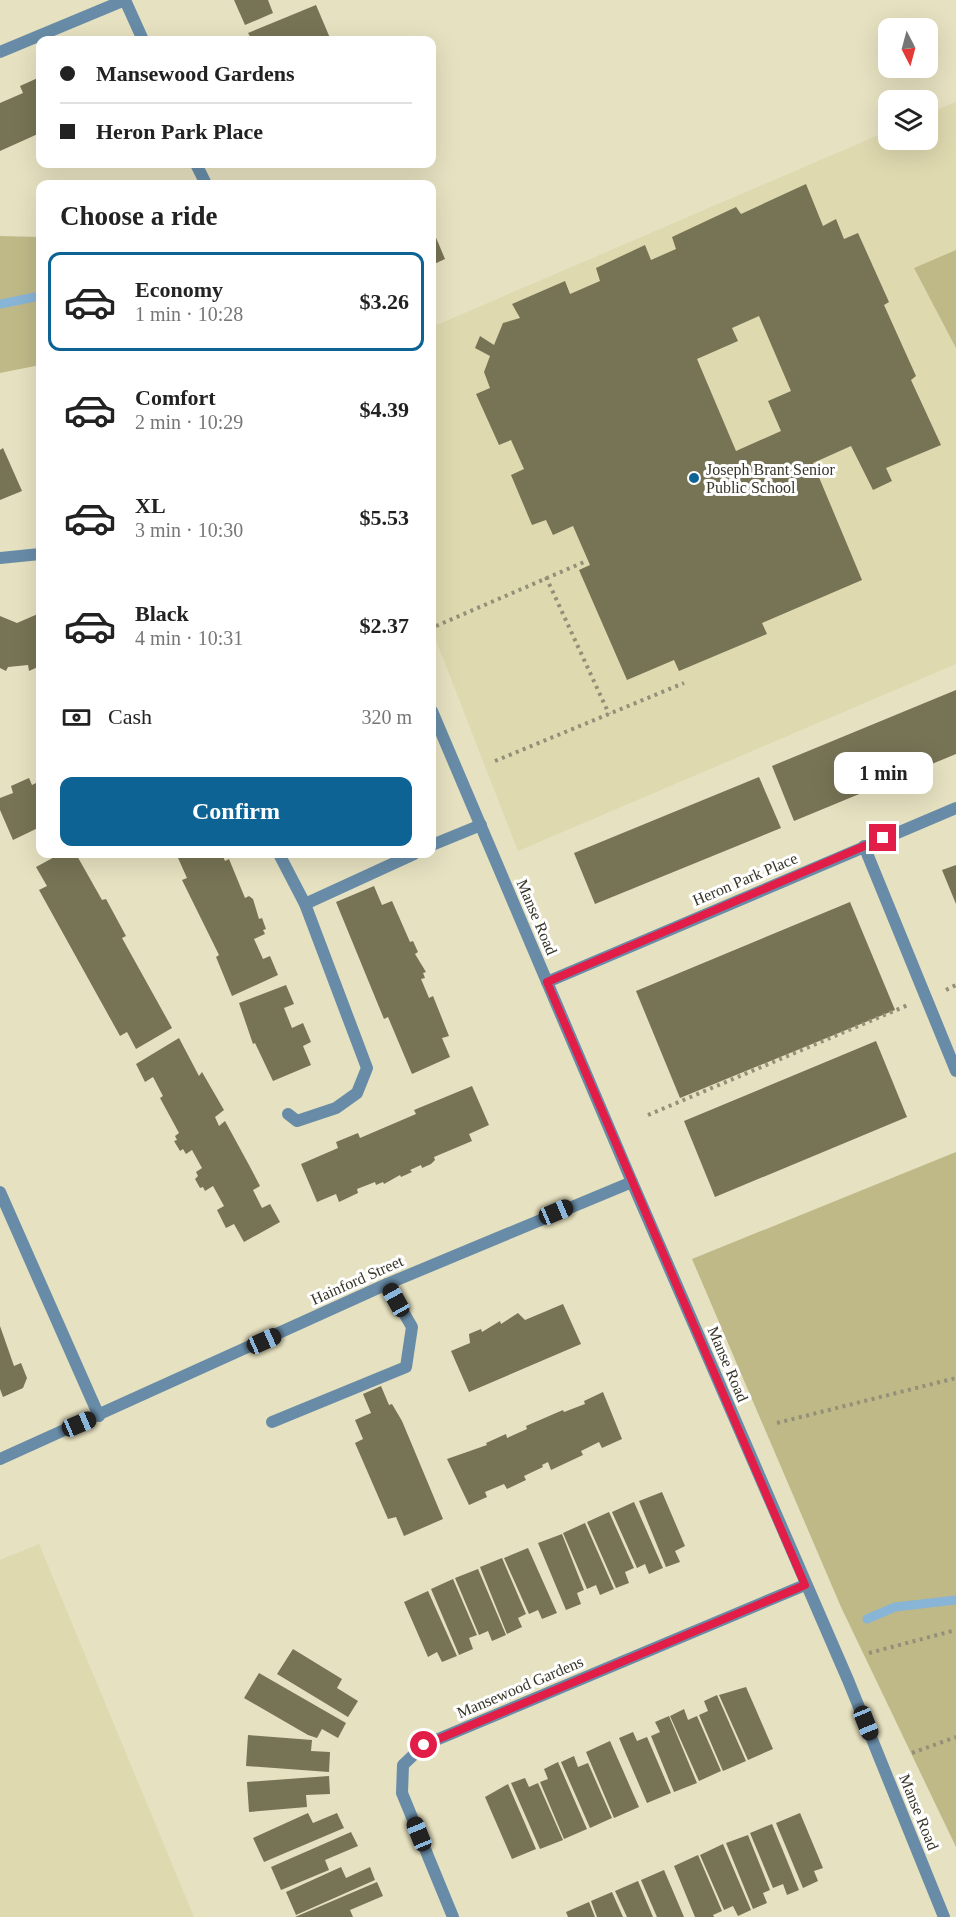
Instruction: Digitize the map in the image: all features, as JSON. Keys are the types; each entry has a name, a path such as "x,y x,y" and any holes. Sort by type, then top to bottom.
{"street":[{"path":"38,36 125,0 141,36"},
{"path":"0,52 36,37"},
{"path":"0,558 36,554"},
{"name":"Manse Road","path":"436,720 805,1585 848,1680 942,1916"},
{"name":"Heron Park Place","path":"547,982 956,808"},
{"path":"436,843 481,825"},
{"path":"864,846 956,1071"},
{"path":"281,858 304,904 367,1068 357,1093 336,1108 297,1121 288,1114"},
{"path":"304,904 405,858"},
{"name":"Hainford Street","path":"0,1459 387,1284 632,1182"},
{"path":"0,1192 99,1416"},
{"path":"272,1422 406,1367 412,1327 387,1284"},
{"name":"Mansewood Gardens","path":"453,1917 402,1792 402,1765 424,1745 805,1585"}],"path":[{"path":"436,626 584,562"},
{"path":"546,577 609,714"},
{"path":"495,761 684,682"},
{"path":"648,1115 956,985"},
{"path":"777,1423 956,1377"},
{"path":"869,1653 956,1629"},
{"path":"912,1753 956,1737"}],"shaded area":[{"name":"Joseph Brant Senior Public School","path":"956,102 956,664 518,851 436,640 436,325 878,135 878,150 938,150 938,109"},
{"path":"0,236 36,237 36,366 0,373"},
{"path":"956,250 956,348 914,268"},
{"path":"956,1152 956,1847 841,1607 692,1259"},
{"path":"39,1544 194,1917 0,1917 0,1560"}],"building":[{"path":"234,0 268,0 273,13 245,25"},
{"path":"316,5 329,36 250,36 248,33"},
{"path":"36,79 36,135 0,151 0,103 23,93 20,86"},
{"path":"806,184 823,226 836,219 844,239 858,233 889,302 884,305 916,376 911,380 941,445 886,468 892,481 873,490 851,446 813,463 862,580 762,623 767,634 679,671 674,660 627,680 579,570 590,565 573,526 553,535 546,520 532,525 511,475 524,469 511,440 499,445 476,394 490,388 484,372 490,356 475,348 480,336 494,345 503,323 520,318 512,304 565,281 570,294 600,281 596,268 645,245 651,260 676,249 672,237 736,207 741,214","holes":["759,316 791,391 768,401 781,431 736,451 697,359 738,341 732,328"]},
{"path":"436,238 445,259 436,263"},
{"path":"3,448 22,491 0,500 0,450"},
{"path":"36,615 36,668 29,671 28,665 8,667 6,671 0,668 0,616 17,623"},
{"path":"956,690 956,754 794,821 772,766"},
{"path":"759,777 781,828 595,904 574,853"},
{"path":"29,778 32,785 36,783 36,829 13,840 0,810 0,798 13,793 11,786"},
{"path":"53,858 78,858 102,900 106,899 126,936 122,938 172,1028 136,1049 127,1032 120,1036 39,890 47,886 36,867"},
{"path":"178,858 224,858 225,861 229,859 245,898 249,896 253,899 259,919 262,918 266,929 263,930 265,934 254,939 263,959 270,956 278,975 232,996 216,957 219,955 182,880 187,878"},
{"path":"956,865 956,904 942,870"},
{"path":"374,886 382,905 392,901 410,942 413,941 418,952 415,954 426,972 423,973 425,978 421,979 429,998 433,996 449,1036 442,1038 450,1057 412,1074 388,1017 384,1019 336,902"},
{"path":"850,902 895,1010 680,1098 636,991"},
{"path":"286,985 294,1004 284,1008 292,1028 303,1023 311,1042 303,1046 311,1065 273,1081 255,1043 253,1044 239,1003"},
{"path":"179,1038 199,1076 202,1072 224,1110 215,1117 219,1126 225,1121 260,1186 253,1190 262,1208 270,1204 280,1222 244,1242 234,1224 226,1228 217,1210 224,1206 213,1186 205,1191 203,1187 200,1188 195,1179 198,1176 196,1172 202,1168 192,1150 186,1154 183,1149 180,1151 174,1141 177,1140 175,1136 179,1133 160,1098 163,1096 153,1077 145,1082 136,1064"},
{"path":"876,1041 907,1117 715,1197 684,1121"},
{"path":"472,1086 489,1125 469,1134 472,1141 434,1157 435,1160 431,1164 422,1168 421,1165 401,1177 400,1175 384,1184 383,1182 376,1185 375,1182 357,1189 358,1193 339,1202 336,1194 317,1202 301,1164 338,1148 336,1142 358,1133 360,1138 416,1114 414,1110"},
{"path":"563,1304 581,1344 469,1392 451,1351 470,1343 469,1334 481,1329 482,1332 500,1321 501,1324 518,1313 525,1320"},
{"path":"0,1326 14,1366 21,1363 27,1378 23,1388 3,1397 0,1389"},
{"path":"381,1386 389,1405 392,1404 402,1421 443,1519 404,1536 396,1517 388,1519 355,1443 363,1439 355,1420 371,1413 363,1394"},
{"path":"603,1392 622,1439 602,1448 599,1442 581,1451 583,1455 551,1470 548,1462 524,1476 526,1480 507,1489 504,1484 485,1492 487,1497 469,1505 447,1459 487,1445 486,1443 506,1434 507,1438 527,1429 526,1426 563,1410 564,1412 585,1404 584,1401"},
{"path":"662,1492 685,1546 675,1551 680,1562 666,1567 639,1501"},
{"path":"634,1502 663,1568 649,1574 645,1564 637,1568 612,1512"},
{"path":"609,1512 634,1568 625,1572 629,1583 616,1588 587,1522"},
{"path":"585,1523 614,1589 600,1595 596,1585 587,1589 563,1533"},
{"path":"562,1534 584,1590 577,1593 581,1604 566,1610 538,1543"},
{"path":"528,1548 557,1613 542,1619 538,1610 529,1614 504,1558"},
{"path":"502,1558 526,1614 518,1618 522,1627 507,1634 480,1567"},
{"path":"478,1569 506,1635 492,1641 488,1631 479,1635 455,1578"},
{"path":"453,1579 477,1635 469,1638 473,1649 459,1655 431,1589"},
{"path":"428,1591 457,1656 442,1662 437,1652 428,1657 404,1602"},
{"path":"293,1649 342,1679 337,1688 358,1701 348,1717 277,1674"},
{"path":"259,1673 346,1723 338,1738 322,1729 317,1738 308,1735 244,1698"},
{"path":"746,1687 773,1749 748,1760 719,1695"},
{"path":"717,1695 746,1761 723,1771 699,1715 708,1711 704,1701"},
{"path":"684,1709 688,1720 697,1716 721,1771 699,1781 670,1716"},
{"path":"669,1716 697,1783 674,1792 651,1736 660,1732 655,1722"},
{"path":"633,1732 637,1741 647,1737 671,1793 647,1803 619,1738"},
{"path":"248,1735 312,1740 311,1751 330,1752 329,1772 246,1766"},
{"path":"610,1741 639,1807 614,1818 586,1752"},
{"path":"574,1756 578,1767 588,1763 612,1818 590,1828 561,1762"},
{"path":"558,1762 587,1829 564,1839 540,1782 548,1779 544,1769"},
{"path":"329,1776 330,1794 306,1795 307,1807 249,1812 247,1782"},
{"path":"525,1778 529,1787 538,1783 563,1840 540,1849 511,1783"},
{"path":"508,1784 536,1849 512,1859 485,1797"},
{"path":"308,1813 313,1823 337,1813 344,1828 264,1862 253,1838"},
{"path":"800,1813 823,1868 814,1871 818,1881 803,1888 776,1823"},
{"path":"772,1824 799,1890 787,1895 783,1884 773,1888 750,1833"},
{"path":"351,1832 358,1846 325,1860 329,1870 281,1890 271,1867"},
{"path":"748,1835 770,1890 763,1893 767,1903 753,1909 726,1843"},
{"path":"723,1844 751,1910 738,1916 733,1906 724,1910 700,1855"},
{"path":"698,1855 722,1911 713,1915 714,1917 695,1917 674,1866"},
{"path":"341,1867 346,1878 370,1867 375,1880 296,1915 286,1892"},
{"path":"664,1870 684,1917 657,1917 641,1880"},
{"path":"638,1881 653,1917 627,1917 615,1891"},
{"path":"377,1882 383,1896 350,1910 353,1917 295,1917"},
{"path":"612,1892 623,1917 597,1917 591,1901"},
{"path":"589,1902 595,1917 568,1917 566,1912"}],"waterway":[{"path":"0,304 36,297"},
{"path":"867,1619 895,1607 956,1600"}],"place":[{"name":"Joseph Brant Senior Public School","path":"694,478"}],"route":[{"path":"424,1745 805,1585 547,982 883,838"}]}
